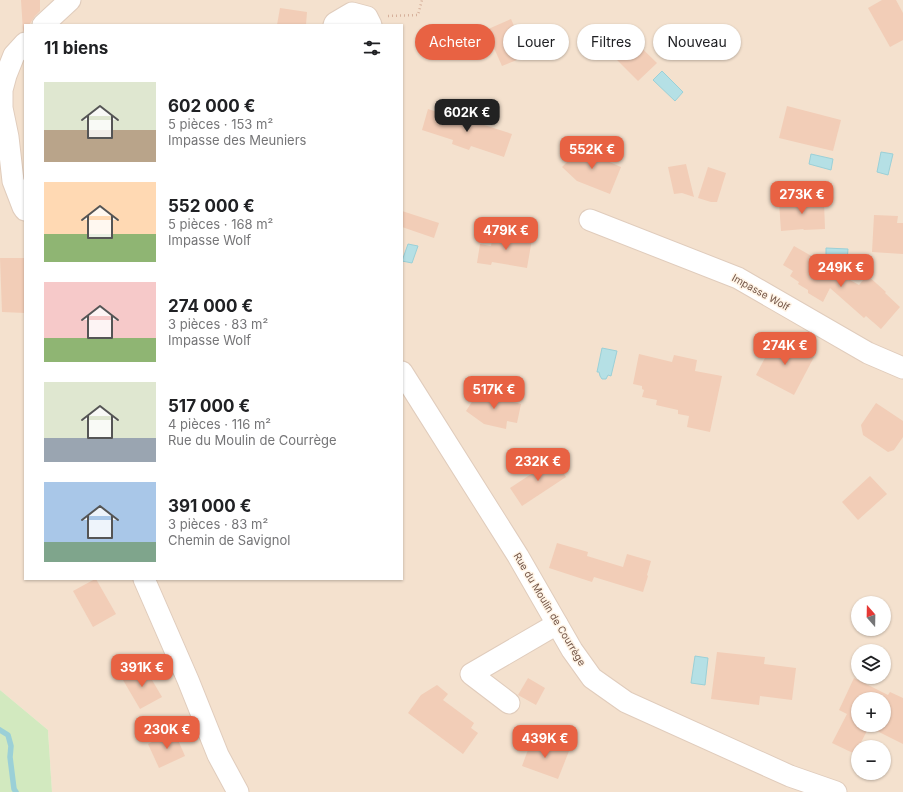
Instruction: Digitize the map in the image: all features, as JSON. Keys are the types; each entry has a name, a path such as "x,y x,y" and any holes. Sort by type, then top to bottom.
{"street":[{"path":"44,24 70,0"},
{"path":"334,24 352,13 369,21"},
{"path":"13,51 2,90 1,108 8,137 13,181 24,208"},
{"name":"Impasse Wolf","path":"590,220 738,278 868,353 903,368"},
{"name":"Rue du Moulin de Courrège","path":"403,374 518,556 572,650 592,678 626,702 790,776 836,792"},
{"path":"144,580 218,754 238,792"},
{"path":"509,703 471,674 557,624"}],"path":[{"path":"369,21 418,16 422,0"}],"shaded area":[{"path":"0,0 903,0 903,792 52,792 48,730 0,690"}],"green space":[{"path":"0,690 48,730 52,792 0,792"}],"water":[{"path":"662,71 683,92 675,101 653,80"},
{"path":"881,152 893,154 888,175 877,172"},
{"path":"811,154 833,159 831,170 809,164"},
{"path":"408,244 418,246 412,263 403,261"},
{"path":"826,248 848,249 847,261 826,258"},
{"path":"602,348 617,351 611,376 608,375 606,379 602,379 599,372 597,372"},
{"path":"695,656 708,658 705,685 691,683"}],"building":[{"path":"21,0 40,0 40,11 30,24 24,24 23,31"},
{"path":"882,0 896,0 903,13 903,40 890,47 868,8"},
{"path":"280,8 307,12 306,24 277,24"},
{"path":"511,19 513,24 503,24 503,60 517,60 502,66 495,50 495,26"},
{"path":"645,51 657,63 638,81 617,60 645,60"},
{"path":"787,106 841,120 833,151 779,138"},
{"path":"428,109 477,125 478,123 512,134 504,157 471,146 469,150 452,144 453,140 422,130"},
{"path":"585,144 598,157 621,167 610,194 577,181 562,167"},
{"path":"686,164 694,197 682,193 674,194 668,167"},
{"path":"708,167 726,173 717,202 711,202 698,198"},
{"path":"808,199 808,204 824,202 825,229 781,231 779,202"},
{"path":"403,211 439,223 434,238 403,227"},
{"path":"874,215 898,216 897,223 903,223 903,254 872,252"},
{"path":"493,233 532,239 527,268 492,262 491,265 477,263 480,244 491,246"},
{"path":"794,246 815,258 816,261 859,285 867,275 900,307 881,329 866,316 864,318 830,288 823,302 808,293 808,290 798,284 799,282 790,276 793,271 783,265"},
{"path":"0,258 24,258 24,313 2,312"},
{"path":"776,337 814,357 794,395 756,375"},
{"path":"639,354 672,362 674,355 697,360 695,371 722,376 710,432 687,427 689,416 678,414 678,410 656,405 657,400 642,397 644,390 642,389 642,386 633,384"},
{"path":"481,388 495,397 521,404 517,423 507,421 506,429 484,424 466,411"},
{"path":"876,403 903,421 903,437 894,450 888,452 863,435 861,425"},
{"path":"554,459 566,477 522,506 510,488"},
{"path":"870,476 887,494 858,520 842,502"},
{"path":"557,543 588,552 587,556 623,567 627,554 651,561 643,592 594,577 592,582 549,568"},
{"path":"93,580 97,580 116,614 93,627 73,591"},
{"path":"717,652 765,657 764,664 796,668 792,700 760,696 759,705 711,699"},
{"path":"145,668 162,697 140,709 123,680"},
{"path":"528,678 545,688 536,705 518,695"},
{"path":"851,684 866,684 882,692 851,692 851,732 866,732 862,740 851,740 851,752 832,743 847,714 839,710"},
{"path":"437,685 448,694 443,700 474,723 471,728 478,733 463,754 408,713 421,695"},
{"path":"891,692 903,698 903,744 879,732 891,732"},
{"path":"174,731 185,756 159,768 148,744"},
{"path":"532,739 569,751 558,779 522,766"}],"waterway":[{"path":"0,730 8,735 11,746 10,757 14,789 16,792"}]}
